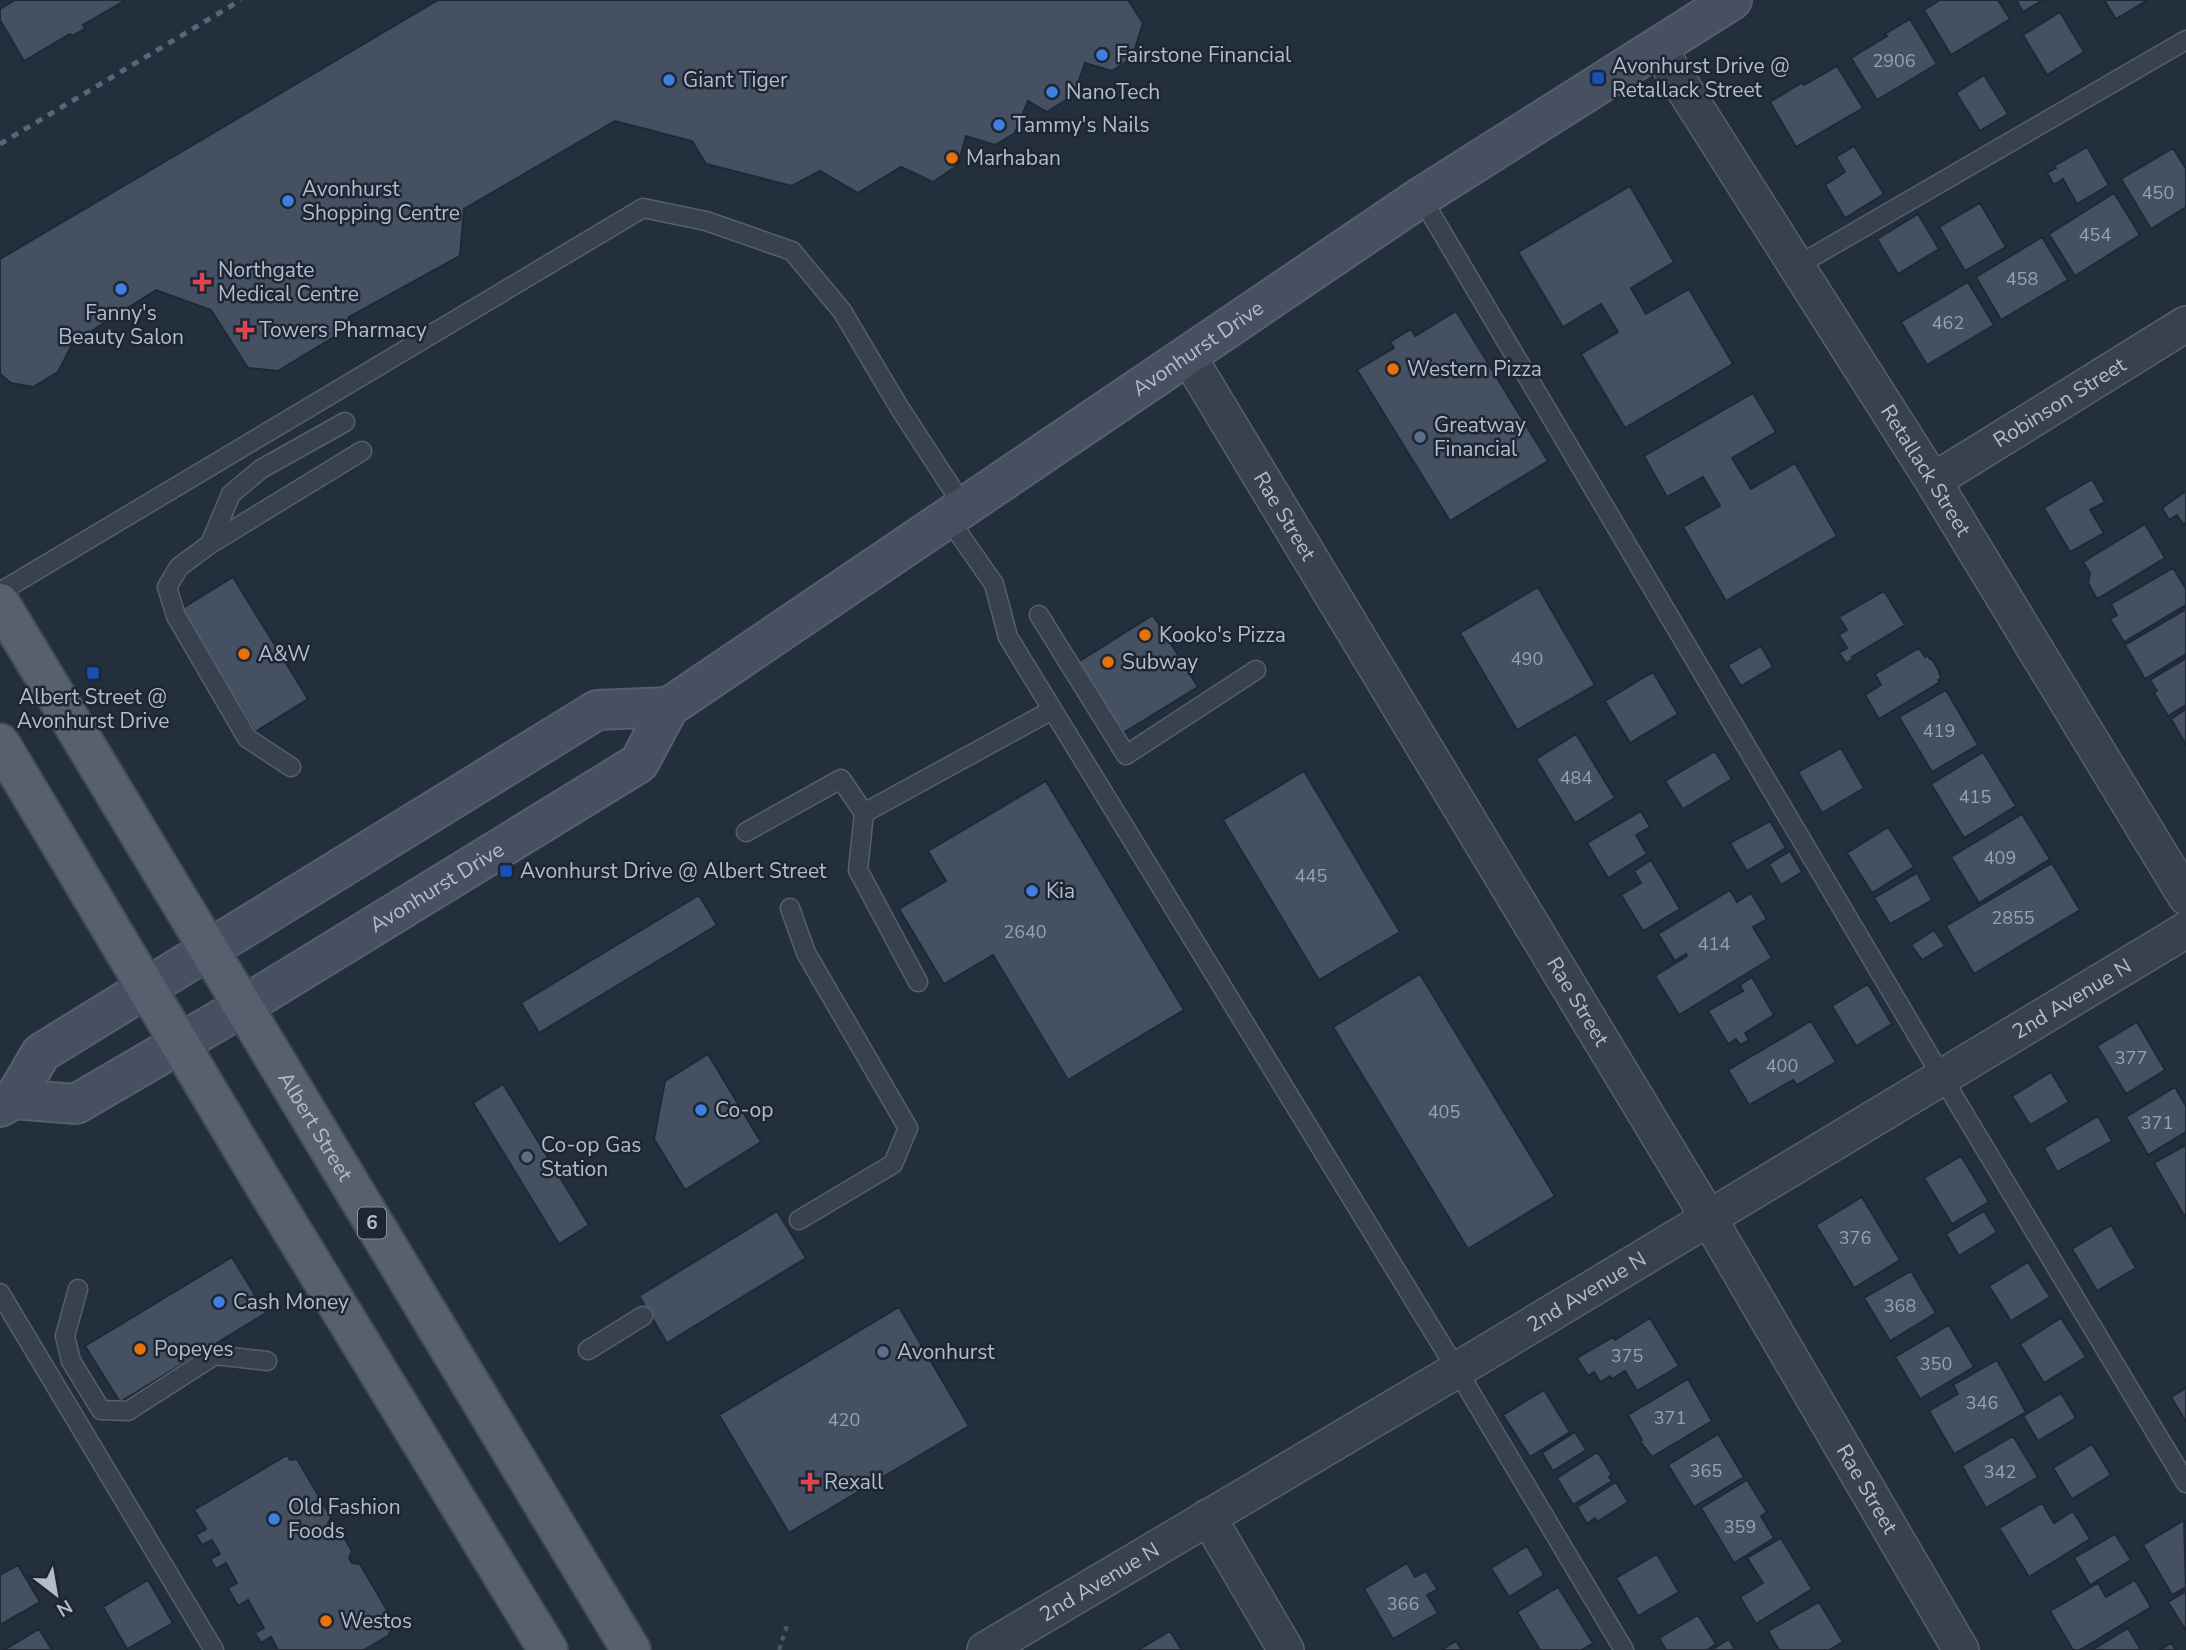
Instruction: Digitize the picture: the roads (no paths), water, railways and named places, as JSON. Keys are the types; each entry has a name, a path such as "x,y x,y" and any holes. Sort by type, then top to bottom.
{"main road":[{"name":"Albert Street","path":"0,603 631,1650"},
{"path":"0,743 548,1650"}],"street":[{"name":"Avonhurst Drive","path":"7,1103 76,1104 242,1007 639,763 669,707 1421,197 1732,0"},
{"name":"Retallack Street","path":"1658,48 1933,481 2186,897"},
{"name":"Robinson Street","path":"1933,481 2183,333"},
{"name":"Rae Street","path":"1188,356 1708,1217 1961,1650"},
{"path":"7,1103 41,1053 597,710 669,707"},
{"name":"2nd Avenue N","path":"985,1650 1457,1370 2186,930"},
{"path":"1208,1517 1286,1650"}],"lane":[{"path":"1796,267 2186,40"},
{"path":"1421,197 1942,1077 2186,1483"},
{"path":"0,592 643,208 706,221 792,251 842,311 900,407 994,584 1008,637 1457,1370 1624,1650"},
{"path":"210,544 231,494 261,469 345,422"},
{"path":"291,767 247,738 176,616 167,587 179,566 210,544 362,452"},
{"path":"1040,615 1126,755 1256,670"},
{"path":"864,813 1052,710"},
{"path":"746,832 841,779 864,813 858,870 918,982"},
{"path":"790,908 806,953 908,1128 893,1164 799,1220"},
{"path":"78,1289 65,1336 71,1361 101,1410 128,1411 215,1355 267,1362"},
{"path":"0,1293 214,1650"},
{"path":"588,1350 643,1316"}],"railway":[{"path":"0,144 241,0"}],"place":[{"name":"Fairstone Financial","path":"1102,55"},
{"name":"Avonhurst Drive @ Retallack Street","path":"1598,78"},
{"name":"Giant Tiger","path":"669,80"},
{"name":"NanoTech","path":"1052,92"},
{"name":"Tammy's Nails","path":"999,125"},
{"name":"Marhaban","path":"952,158"},
{"name":"Avonhurst Shopping Centre","path":"288,201"},
{"name":"Northgate Medical Centre","path":"202,282"},
{"name":"Fanny's Beauty Salon","path":"121,289"},
{"name":"Towers Pharmacy","path":"245,330"},
{"name":"Western Pizza","path":"1393,369"},
{"name":"Greatway Financial","path":"1420,437"},
{"name":"Kooko's Pizza","path":"1145,635"},
{"name":"A&W","path":"244,654"},
{"name":"Subway","path":"1108,662"},
{"name":"Albert Street @ Avonhurst Drive","path":"93,673"},
{"name":"Avonhurst Drive @ Albert Street","path":"506,871"},
{"name":"Kia","path":"1032,891"},
{"name":"Co-op","path":"701,1110"},
{"name":"Co-op Gas Station","path":"527,1157"},
{"name":"Cash Money","path":"219,1302"},
{"name":"Popeyes","path":"140,1349"},
{"name":"Avonhurst","path":"883,1352"},
{"name":"Rexall","path":"810,1482"},
{"name":"Old Fashion Foods","path":"274,1519"},
{"name":"Westos","path":"326,1621"}]}
